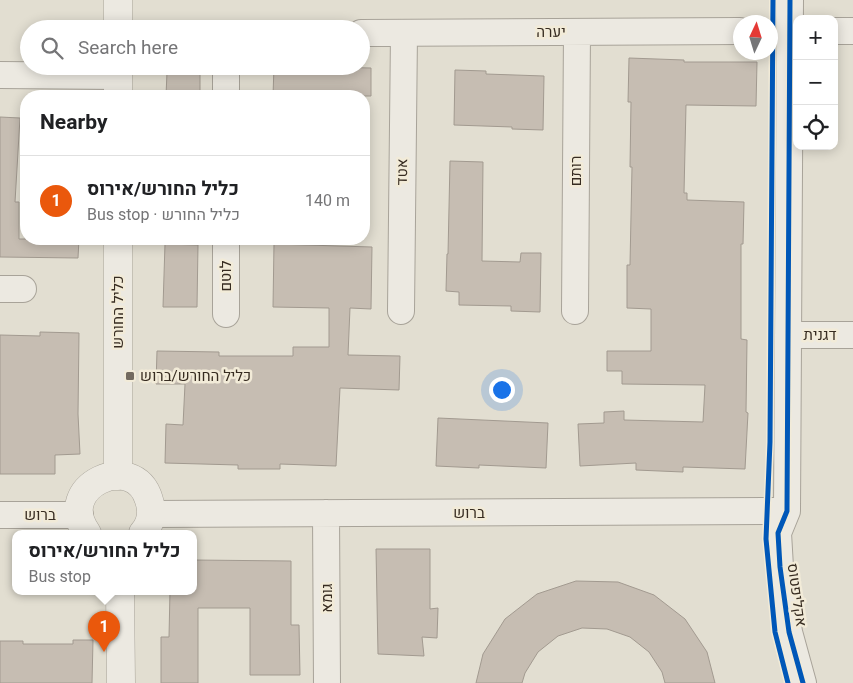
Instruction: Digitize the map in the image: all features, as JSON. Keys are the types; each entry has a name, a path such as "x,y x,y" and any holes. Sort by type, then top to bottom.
{"street":[{"path":"118,0 118,20"},
{"name":"אקליפטוס","path":"790,0 786,31 787,511 778,533 780,566 789,632 803,683"},
{"name":"יערה","path":"370,33 733,31"},
{"path":"838,31 853,31"},
{"name":"רותם","path":"575,311 577,32"},
{"name":"אטד","path":"401,312 404,33"},
{"path":"0,75 118,79"},
{"path":"226,75 226,90"},
{"name":"כליל החורש","path":"118,245 118,476"},
{"name":"לוטם","path":"226,245 226,314"},
{"name":"דגנית","path":"788,335 853,335"},
{"path":"84,524 82,498 92,484 101,478 118,476 134,481 148,497 147,523"},
{"name":"ברוש","path":"147,523 326,513 787,511"},
{"name":"גומא","path":"326,513 327,683"},
{"name":"ברוש","path":"0,515 84,524"},
{"path":"120,595 121,683"}],"building":[{"path":"629,58 684,60 684,62 757,62 756,106 686,105 684,193 687,193 687,200 744,202 743,244 741,244 741,339 747,340 746,412 748,413 745,469 683,467 683,472 636,470 636,463 580,466 578,424 604,423 604,412 624,411 624,420 703,422 705,385 622,384 622,371 607,371 607,351 651,351 651,309 627,308 627,265 630,265 632,167 630,167 631,102 628,102"},
{"path":"371,68 371,96 370,90 273,90 274,75 370,75"},
{"path":"455,70 486,71 486,74 544,76 543,130 454,125"},
{"path":"167,75 200,75 200,90 166,90"},
{"path":"0,117 20,118 15,202 19,202 20,245 79,245 78,258 0,257"},
{"path":"450,161 483,162 482,261 520,262 521,253 541,253 540,312 511,311 511,306 459,305 459,292 446,291"},
{"path":"165,245 198,245 197,307 163,307"},
{"path":"274,245 372,247 371,309 350,308 348,355 400,356 399,390 340,388 336,466 280,464 280,469 238,469 238,465 165,463 166,424 183,425 185,384 156,384 157,351 219,352 219,356 293,356 293,347 329,347 329,308 273,307"},
{"path":"40,332 79,333 78,414 80,454 55,455 55,474 0,474 0,335 40,336"},
{"path":"438,418 548,423 546,468 479,465 479,468 436,466"},
{"path":"376,549 430,549 430,609 438,608 437,638 422,637 424,656 378,654"},
{"path":"197,560 291,561 291,625 299,625 300,675 250,675 250,608 198,608 198,683 161,683 161,637 169,637 170,595 197,595"},
{"path":"576,581 618,582 654,595 685,619 707,652 715,683 665,683 662,672 649,652 630,637 607,629 582,628 558,636 538,652 525,673 522,683 476,683 483,654 505,619 537,594"},
{"path":"73,640 93,640 92,683 0,683 0,641 23,641 23,644 73,644"}],"cycle path":[{"path":"773,0 770,442 766,539 775,632 788,683"},
{"path":"790,0 787,511 778,533 780,567 789,632 803,683"}],"place":[{"name":"כליל החורש/ברוש","path":"130,376"},
{"name":"כליל החורש/אירוס","path":"104,652"}]}
